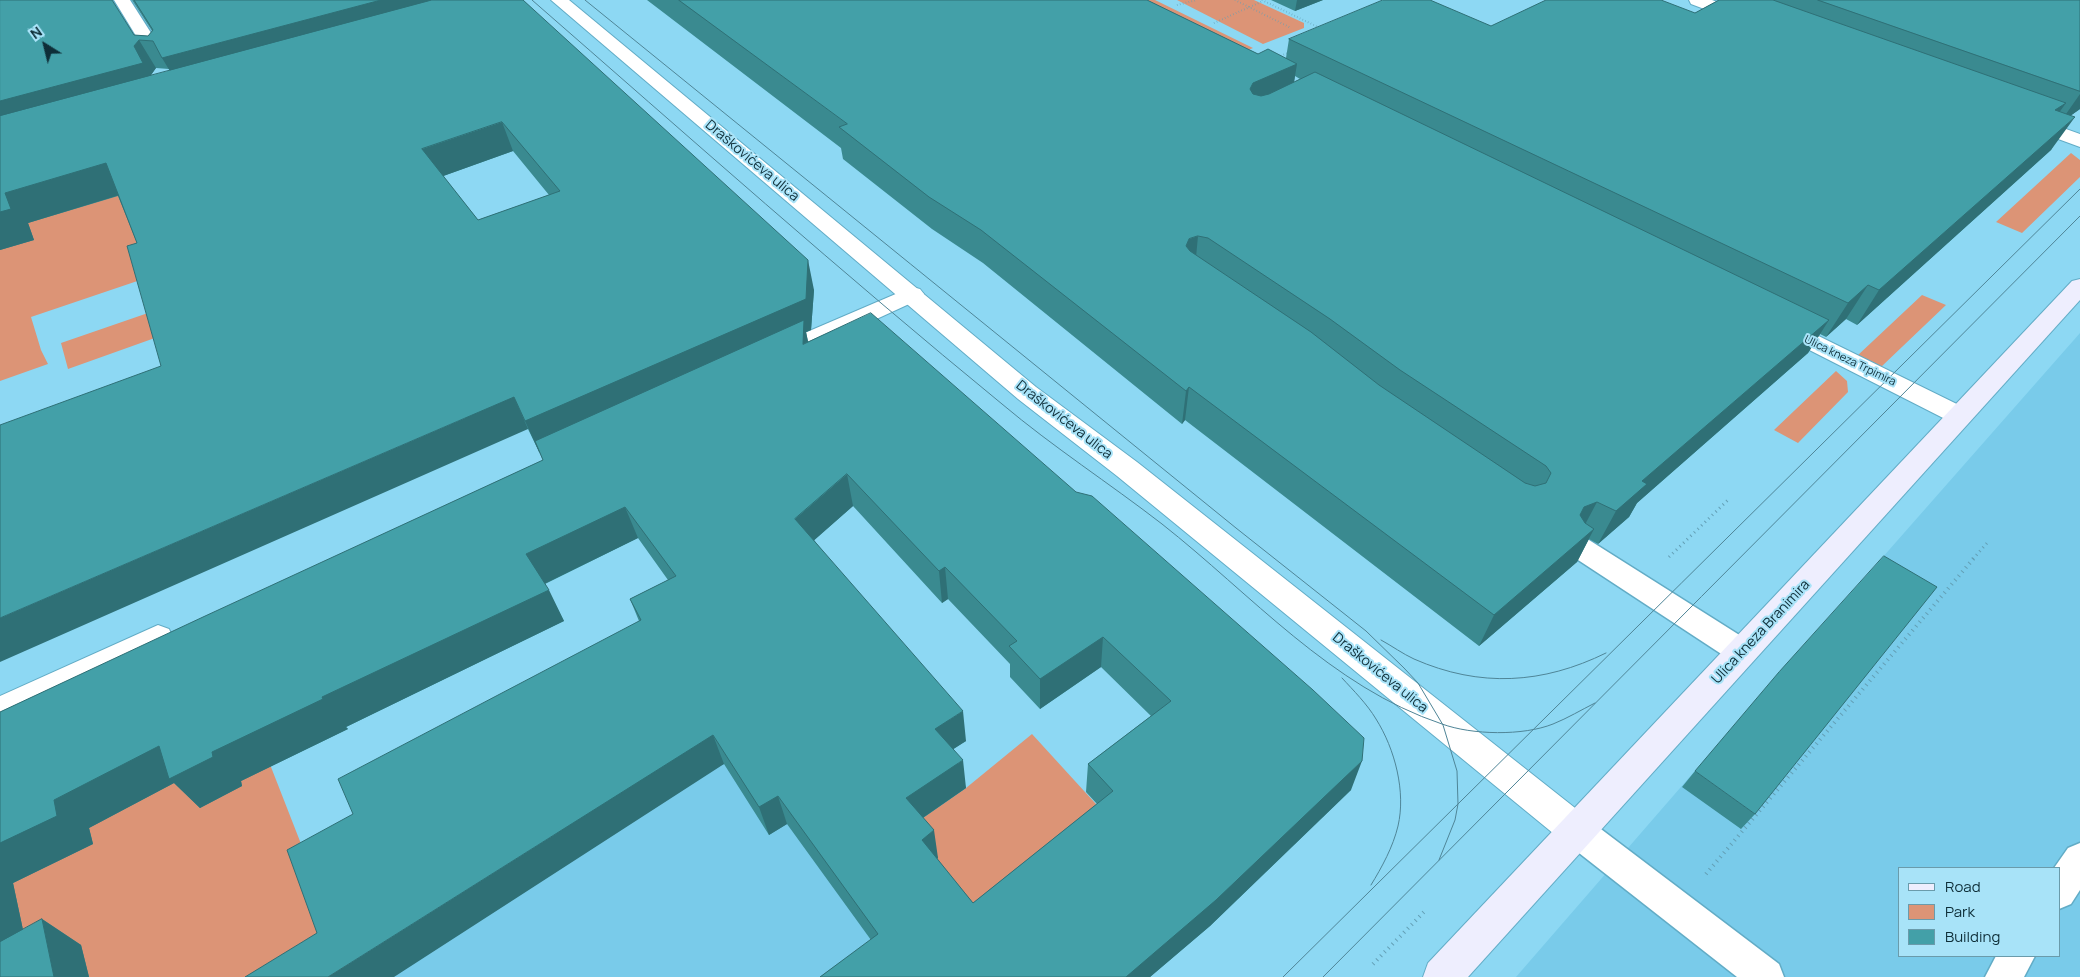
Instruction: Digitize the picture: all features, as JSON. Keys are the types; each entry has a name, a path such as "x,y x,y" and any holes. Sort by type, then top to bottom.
{"main road":[{"name":"Ulica kneza Branimira","path":"1442,977 2080,286"}],"street":[{"name":"Draškovićeva ulica","path":"559,0 912,294 1027,393 1127,469 1576,831"},
{"path":"1697,0 1762,24"},
{"path":"2012,116 2080,141"},
{"path":"753,366 912,294"},
{"name":"Ulica kneza Trpimira","path":"1761,317 1960,416"},
{"path":"0,711 182,628"}],"lane":[{"path":"122,0 158,58"},
{"path":"1579,547 1742,652"},
{"path":"1576,831 1766,977"},
{"path":"2060,890 2080,859"},
{"path":"2003,977 2016,957"}],"path":[{"path":"1177,5 1196,0"},
{"path":"1235,0 1291,28"},
{"path":"1214,23 1263,0 1321,28 1327,33"},
{"path":"1274,59 1296,49"},
{"path":"1638,586 1730,498"},
{"path":"1680,911 1706,875 1987,543"},
{"path":"1373,964 1425,911"}],"shaded area":[{"path":"2080,333 2080,977 1516,977 1713,750"},
{"path":"662,731 938,858 927,867 1013,977 353,977"}],"green space":[{"path":"1131,0 1155,0 1253,48 1241,53"},
{"path":"1177,0 1254,0 1304,23 1304,28 1263,44"},
{"path":"2071,153 2080,160 2080,177 2022,233 1996,222"},
{"path":"125,192 164,272 31,317 41,350 48,364 0,381 0,232 18,205"},
{"path":"1922,295 1946,305 1881,367 1857,356"},
{"path":"177,303 166,334 68,369 61,343"},
{"path":"1836,371 1847,381 1848,392 1798,443 1774,430"},
{"path":"260,732 271,767 353,977 0,977 0,866 85,810 190,775 232,753"},
{"path":"1032,734 1127,838 1022,977 911,826 966,788"}],"building":[{"path":"0,0 112,0 134,35 148,36 153,30 134,0 381,0 162,58 153,41 139,40 134,46 143,63 0,101"},
{"path":"432,0 523,0 808,260 806,299 525,421 514,397 0,618 0,425 161,366 127,246 137,243 106,163 5,193 11,209 0,212 0,116","holes":["502,122 560,191 478,220 422,149"]},
{"path":"679,0 1147,0 1258,54 1268,49 1297,64 1253,83 1250,89 1253,94 1261,96 1269,94 1315,72 1829,320 1642,481 1647,484 1616,511 1597,502 1584,507 1580,515 1585,523 1594,529 1494,615 1189,387 1186,391 981,230 929,197 839,127 847,124","holes":["1198,236 1208,238 1330,319 1400,370 1546,466 1551,473 1546,483 1535,486 1525,483 1379,385 1311,332 1190,251 1186,246 1189,239"]},
{"path":"1383,0 1430,0 1491,26 1546,0 1661,0 1695,13 1719,0 1773,0 2066,103 2055,110 2075,117 1879,290 1868,285 1848,303 1289,39"},
{"path":"1818,0 2080,0 2080,91"},
{"path":"871,313 1076,492 1092,496 1313,690 1364,738 1362,761 1216,900 1126,977 820,977 878,934 778,796 759,807 713,735 328,977 245,977 317,933 287,850 353,814 338,779 641,620 630,599 676,576 625,507 526,554 549,590 322,697 323,699 212,752 213,757 169,779 159,746 54,800 57,816 0,843 0,712 543,460 535,441 804,320 803,344","holes":["847,474 939,571 945,567 1017,641 1009,646 1040,679 1103,637 1171,701 1088,764 1113,791 973,903 922,840 934,830 906,798 963,760 935,729 963,711 795,519"]},
{"path":"1884,556 1937,587 1755,814 1695,771 1779,672"},
{"path":"42,919 54,977 0,977 0,942"}],"tram line":[{"path":"532,0 824,254 1002,404 1162,524 1328,663 1364,687 1402,708 1443,724"},
{"path":"585,0 1236,528 1366,631 1418,683 1443,724"},
{"path":"1533,730 2080,189"},
{"path":"1323,977 2080,216"},
{"path":"1381,640 1410,657 1439,668 1463,675 1487,678 1535,676 1559,671 1606,653"},
{"path":"1342,678 1369,708 1383,731 1389,744 1400,785 1400,813 1396,834 1387,857 1371,885"},
{"path":"1533,730 1559,722 1595,703"},
{"path":"1443,724 1454,728 1498,733 1533,730"},
{"path":"1443,724 1457,771 1458,804"},
{"path":"1458,804 1533,730"},
{"path":"1283,977 1458,804"},
{"path":"1439,860 1455,820 1458,804"}]}
